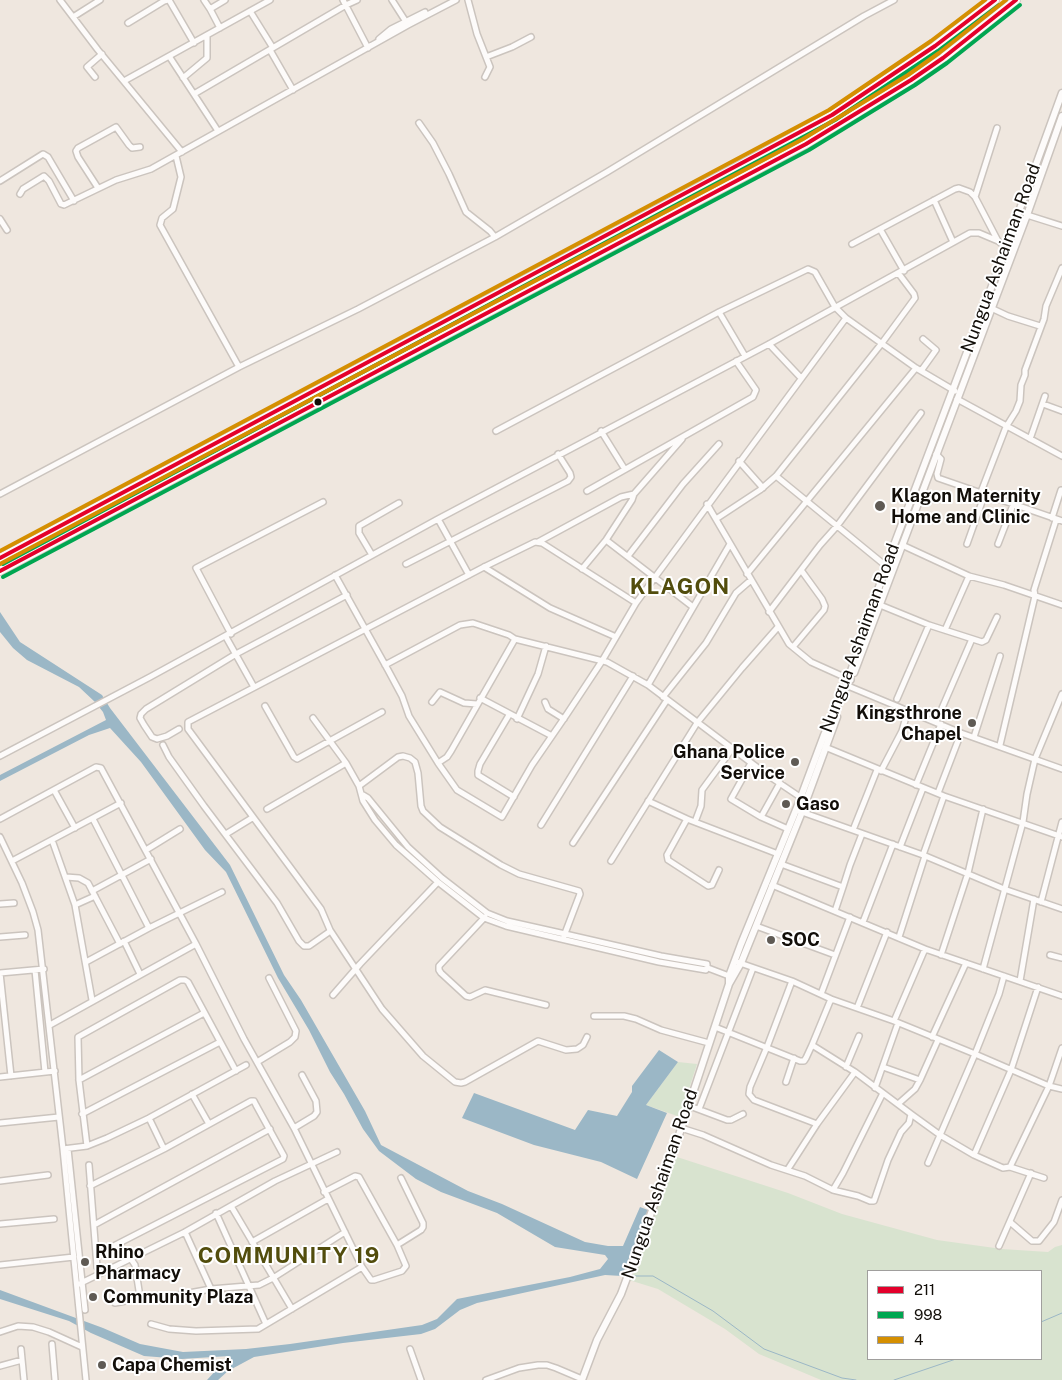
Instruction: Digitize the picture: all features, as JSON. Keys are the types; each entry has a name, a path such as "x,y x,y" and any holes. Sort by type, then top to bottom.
{"highway":[{"path":"0,558 792,137 850,104 935,46 996,0"},
{"path":"0,572 806,144 911,80 943,58 1016,0"}],"main road":[{"name":"Nungua Ashaiman Road","path":"729,984 730,976 756,926 799,811 824,735 849,682 886,566 1061,101 1062,93"},
{"name":"Nungua Ashaiman Road","path":"803,799 880,606 1027,215 1062,116"},
{"name":"Nungua Ashaiman Road","path":"582,1379 597,1340 621,1294 681,1128 729,984 788,829 799,811"}],"street":[{"path":"60,0 182,152"},
{"path":"72,17 100,0"},
{"path":"128,23 166,0 194,43"},
{"path":"204,0 220,28"},
{"path":"210,9 225,0"},
{"path":"124,81 270,0"},
{"path":"194,94 272,49 344,2 357,0"},
{"path":"392,0 407,24"},
{"path":"407,24 456,0"},
{"path":"468,0 477,34 490,67 485,77"},
{"path":"0,494 239,367 358,309 494,237 608,172 864,16 894,0"},
{"path":"344,2 368,48"},
{"path":"20,194 24,189 44,176 49,181 61,204 67,205 116,180 151,169 368,48 439,5"},
{"path":"250,11 293,90"},
{"path":"183,78 207,58 207,36"},
{"path":"486,57 532,37"},
{"path":"95,77 87,67 102,54"},
{"path":"169,56 218,131"},
{"path":"418,123 433,144 445,166 466,212 490,231 494,237"},
{"path":"98,188 78,157 76,151 78,148 116,126 132,148 140,147"},
{"path":"975,197 997,128"},
{"path":"0,181 43,154 48,157 74,201"},
{"path":"176,156 181,177 173,209 162,218 160,225 239,367"},
{"path":"852,244 959,188 970,192 975,197 998,241"},
{"path":"934,200 953,242"},
{"path":"1027,215 1062,226"},
{"path":"0,219 7,230"},
{"path":"716,519 763,488 776,476 882,344 915,298 880,229"},
{"path":"0,756 109,700 438,519 768,344 970,233 976,232 998,241 1013,252"},
{"path":"967,544 983,499 980,492 1006,427 1016,412 1020,401 1021,385 1025,370 1045,316 1046,306 1062,268"},
{"path":"496,431 719,312 808,269 815,272 835,307 846,318 921,372 1006,427 1062,456"},
{"path":"991,308 1008,316 1040,326"},
{"path":"719,312 745,356"},
{"path":"335,575 402,696 409,716 417,726 438,763 458,790 502,817 532,765 602,661 636,603 707,504 846,318"},
{"path":"921,372 936,350 923,340"},
{"path":"768,344 801,378"},
{"path":"587,491 624,468 755,395 756,390 736,361"},
{"path":"748,574 806,500 916,368"},
{"path":"1030,439 1045,396"},
{"path":"1043,404 1062,411"},
{"path":"769,612 837,526 921,413"},
{"path":"601,431 624,468"},
{"path":"582,569 606,540 634,494 685,435"},
{"path":"628,556 683,484 719,444"},
{"path":"406,564 568,481 571,477 570,473 558,454"},
{"path":"936,454 941,459 937,474 938,478 1057,520"},
{"path":"739,461 763,488"},
{"path":"776,476 886,566"},
{"path":"1000,745 1035,596 1036,583 1057,520 1061,490"},
{"path":"587,1037 583,1045 577,1049 566,1050 538,1041 465,1082 455,1082 423,1056 382,1009 330,930 330,926 321,909 188,729 188,722 528,544 538,542 621,497 634,494"},
{"path":"254,687 236,654 229,635 196,568 323,502"},
{"path":"372,555 359,533 359,526 398,503"},
{"path":"707,504 778,628 793,647 811,662 908,710 962,733 1000,745 1062,769"},
{"path":"998,544 1013,505"},
{"path":"438,519 469,575"},
{"path":"606,540 693,607"},
{"path":"538,542 636,603"},
{"path":"648,685 730,544"},
{"path":"902,545 969,576 1004,585 1062,605"},
{"path":"484,567 550,608 616,637"},
{"path":"793,647 824,610 825,606 801,570"},
{"path":"945,630 969,576"},
{"path":"573,843 665,698 706,643 736,593 751,580"},
{"path":"179,729 167,736 156,739 152,737 144,725 140,718 141,714 146,709 236,654 347,595"},
{"path":"880,606 982,642 986,640 997,617"},
{"path":"385,665 466,623 479,625 509,635 515,639 602,661 648,685 697,724 803,799"},
{"path":"897,699 930,625"},
{"path":"611,861 697,724 742,668 778,628"},
{"path":"438,763 447,757 451,751 515,639"},
{"path":"916,785 972,639"},
{"path":"517,718 538,674 546,646"},
{"path":"974,737 1000,656"},
{"path":"541,825 633,676"},
{"path":"432,702 440,692 464,703 477,704"},
{"path":"983,969 1023,822 1035,759 1062,694"},
{"path":"480,698 552,736"},
{"path":"545,702 548,709 564,719"},
{"path":"265,706 294,757 300,758 382,712"},
{"path":"853,830 879,770 902,732 908,710"},
{"path":"509,715 478,771 478,775 514,797"},
{"path":"313,718 346,763 359,786 363,795 363,801 396,844 438,882 486,916 506,926 564,937 706,970 708,968 730,976"},
{"path":"938,793 962,733"},
{"path":"163,745 175,766 278,903 299,941 304,946 309,946 330,930"},
{"path":"825,747 944,796 1060,836"},
{"path":"695,822 701,806 702,790 732,749"},
{"path":"359,786 398,757 410,758 415,762 418,773 423,811 440,827 513,871 580,891 564,937"},
{"path":"267,809 346,763"},
{"path":"751,763 731,799 788,829"},
{"path":"0,819 99,767 104,770 257,1062 294,1128 324,1192 362,1267 371,1280 405,1269 406,1264 397,1245 359,1177 355,1176 324,1192"},
{"path":"761,816 780,784"},
{"path":"900,847 923,788"},
{"path":"54,790 75,828"},
{"path":"363,795 368,798 401,840 413,852 486,916"},
{"path":"900,937 924,855 944,796"},
{"path":"648,801 687,819 778,854"},
{"path":"12,861 121,803"},
{"path":"941,954 968,874 983,809"},
{"path":"799,811 924,855 1004,889 1062,909"},
{"path":"226,834 252,818"},
{"path":"93,819 149,928"},
{"path":"687,819 667,855 668,860 708,886 712,885 719,870"},
{"path":"1041,902 1060,836 1062,822"},
{"path":"146,850 180,829"},
{"path":"836,911 862,834"},
{"path":"0,837 35,917 44,969 59,1117 66,1149 80,1284 82,1347 86,1380"},
{"path":"52,840 75,906 92,1000"},
{"path":"863,922 893,844"},
{"path":"75,906 122,875 151,859"},
{"path":"780,864 843,888"},
{"path":"66,877 73,877 88,883 140,974"},
{"path":"333,995 355,969 438,882"},
{"path":"772,885 900,937 924,949 1062,996"},
{"path":"86,962 179,912 222,892"},
{"path":"1020,981 1034,900"},
{"path":"0,904 14,903"},
{"path":"486,916 439,966 441,973 466,996 470,997 485,990 546,1005"},
{"path":"821,994 850,917"},
{"path":"756,926 835,955"},
{"path":"857,1008 888,932"},
{"path":"0,937 25,935"},
{"path":"50,1025 196,944"},
{"path":"876,1088 896,1022 924,949"},
{"path":"1050,955 1062,958"},
{"path":"738,962 792,981 831,999 896,1022 1049,1086 1062,1089"},
{"path":"898,1104 915,1088 920,1080 966,964"},
{"path":"699,1109 753,968"},
{"path":"11,1076 0,973 44,969"},
{"path":"35,970 45,1072"},
{"path":"928,1163 975,1054 999,994 1004,976"},
{"path":"257,1062 290,1042 295,1037 296,1031 268,978"},
{"path":"87,1146 82,1114 77,1041 81,1034 180,980 188,982 236,1071"},
{"path":"792,981 750,1087 749,1094 754,1100 817,1124"},
{"path":"974,1155 1011,1070 1038,987"},
{"path":"715,1028 804,1061 831,999"},
{"path":"80,1080 204,1013"},
{"path":"594,1016 624,1016 661,1030 709,1043"},
{"path":"846,1067 859,1036"},
{"path":"82,1114 220,1042"},
{"path":"812,1045 854,1072 940,1135 974,1155 1000,1167 1010,1166 1044,1178"},
{"path":"1010,1166 1049,1086 1062,1048"},
{"path":"786,1082 794,1058"},
{"path":"66,1149 87,1146 149,1118 246,1066"},
{"path":"883,1067 920,1080"},
{"path":"0,1077 55,1071"},
{"path":"788,1169 854,1072"},
{"path":"294,1128 314,1116 318,1109 316,1101 302,1075"},
{"path":"833,1190 882,1093"},
{"path":"192,1094 209,1124"},
{"path":"90,1186 164,1149 251,1101 254,1102 283,1152 284,1159 96,1255"},
{"path":"688,1105 727,1120 743,1114"},
{"path":"681,1128 788,1169 833,1190 874,1201 888,1160 901,1132 909,1123 911,1114"},
{"path":"0,1123 59,1117"},
{"path":"149,1118 164,1149"},
{"path":"94,1224 270,1129"},
{"path":"66,1149 74,1257 86,1310"},
{"path":"80,1284 185,1232 276,1181 337,1152"},
{"path":"89,1165 97,1267"},
{"path":"999,1246 1031,1173"},
{"path":"0,1181 48,1176"},
{"path":"397,1245 422,1230 423,1227 423,1222 401,1178"},
{"path":"252,1242 328,1199"},
{"path":"1010,1222 1032,1241 1039,1241 1054,1222 1062,1200"},
{"path":"231,1206 292,1309"},
{"path":"216,1213 266,1324"},
{"path":"0,1224 54,1219"},
{"path":"185,1232 211,1289"},
{"path":"115,1303 141,1298 150,1300 211,1289 259,1286 345,1232"},
{"path":"0,1265 74,1257"},
{"path":"131,1259 135,1265 141,1298"},
{"path":"151,1324 169,1329 215,1331 262,1328 362,1267"},
{"path":"0,1332 18,1326 34,1327 82,1347"},
{"path":"52,1344 55,1380"},
{"path":"21,1349 24,1380"},
{"path":"410,1349 421,1380"},
{"path":"0,1366 22,1360"},
{"path":"486,1380 501,1377 528,1366 547,1365 582,1379"}],"green space":[{"path":"678,1062 697,1064 680,1117 646,1105"},
{"path":"674,1156 788,1193 842,1214 937,1240 1002,1249 1048,1252 1062,1245 1062,1380 821,1380 759,1354 725,1329 658,1289 629,1280"}],"water":[{"path":"0,612 20,642 102,695 230,865 284,975 301,1000 365,1111 381,1145 468,1191 502,1204 585,1242 608,1246 623,1246 640,1207 648,1210 622,1276 605,1275 477,1303 460,1310 435,1329 421,1334 343,1343 254,1357 228,1371 218,1380 207,1380 229,1356 182,1359 144,1356 91,1333 69,1321 0,1299 0,1290 103,1328 140,1344 183,1352 246,1349 422,1325 437,1319 457,1299 570,1277 600,1269 608,1259 605,1255 555,1247 497,1213 441,1192 416,1179 379,1151 363,1129 330,1072 309,1030 278,978 226,872 205,850 141,762 110,728 89,735 0,781 0,775 106,720 103,712 95,702 79,687 27,660 13,648 0,632"},
{"path":"659,1050 678,1062 646,1105 667,1113 637,1179 601,1162 534,1145 462,1118 474,1093 575,1130 588,1110 617,1116 632,1092 632,1086"}],"waterway":[{"path":"632,1276 653,1276 713,1311 764,1349 842,1378 856,1380"},
{"path":"1042,1322 1062,1313"},
{"path":"894,1380 953,1360"}],"transit line":[{"name":"4","path":"0,551 829,110 931,41 985,0"},
{"name":"211","path":"0,558 832,115 935,46 995,0"},
{"name":"4","path":"0,564 803,139 908,75 1006,0"},
{"name":"211","path":"0,571 806,144 911,80 943,58 1016,0"},
{"name":"998","path":"3,564 835,120 938,51 999,5"},
{"name":"998","path":"3,577 809,150 915,85 947,63 1020,5"}],"place":[{"name":"Klagon Maternity Home and Clinic","path":"880,506"},
{"name":"Kingsthrone Chapel","path":"972,723"},
{"name":"Ghana Police Service","path":"795,762"},
{"name":"Gaso","path":"786,804"},
{"name":"SOC","path":"771,940"},
{"name":"Rhino Pharmacy","path":"85,1262"},
{"name":"Community Plaza","path":"93,1297"},
{"name":"Capa Chemist","path":"102,1365"}],"district":[{"name":"KLAGON","path":"680,587"},
{"name":"COMMUNITY 19","path":"289,1256"}]}
